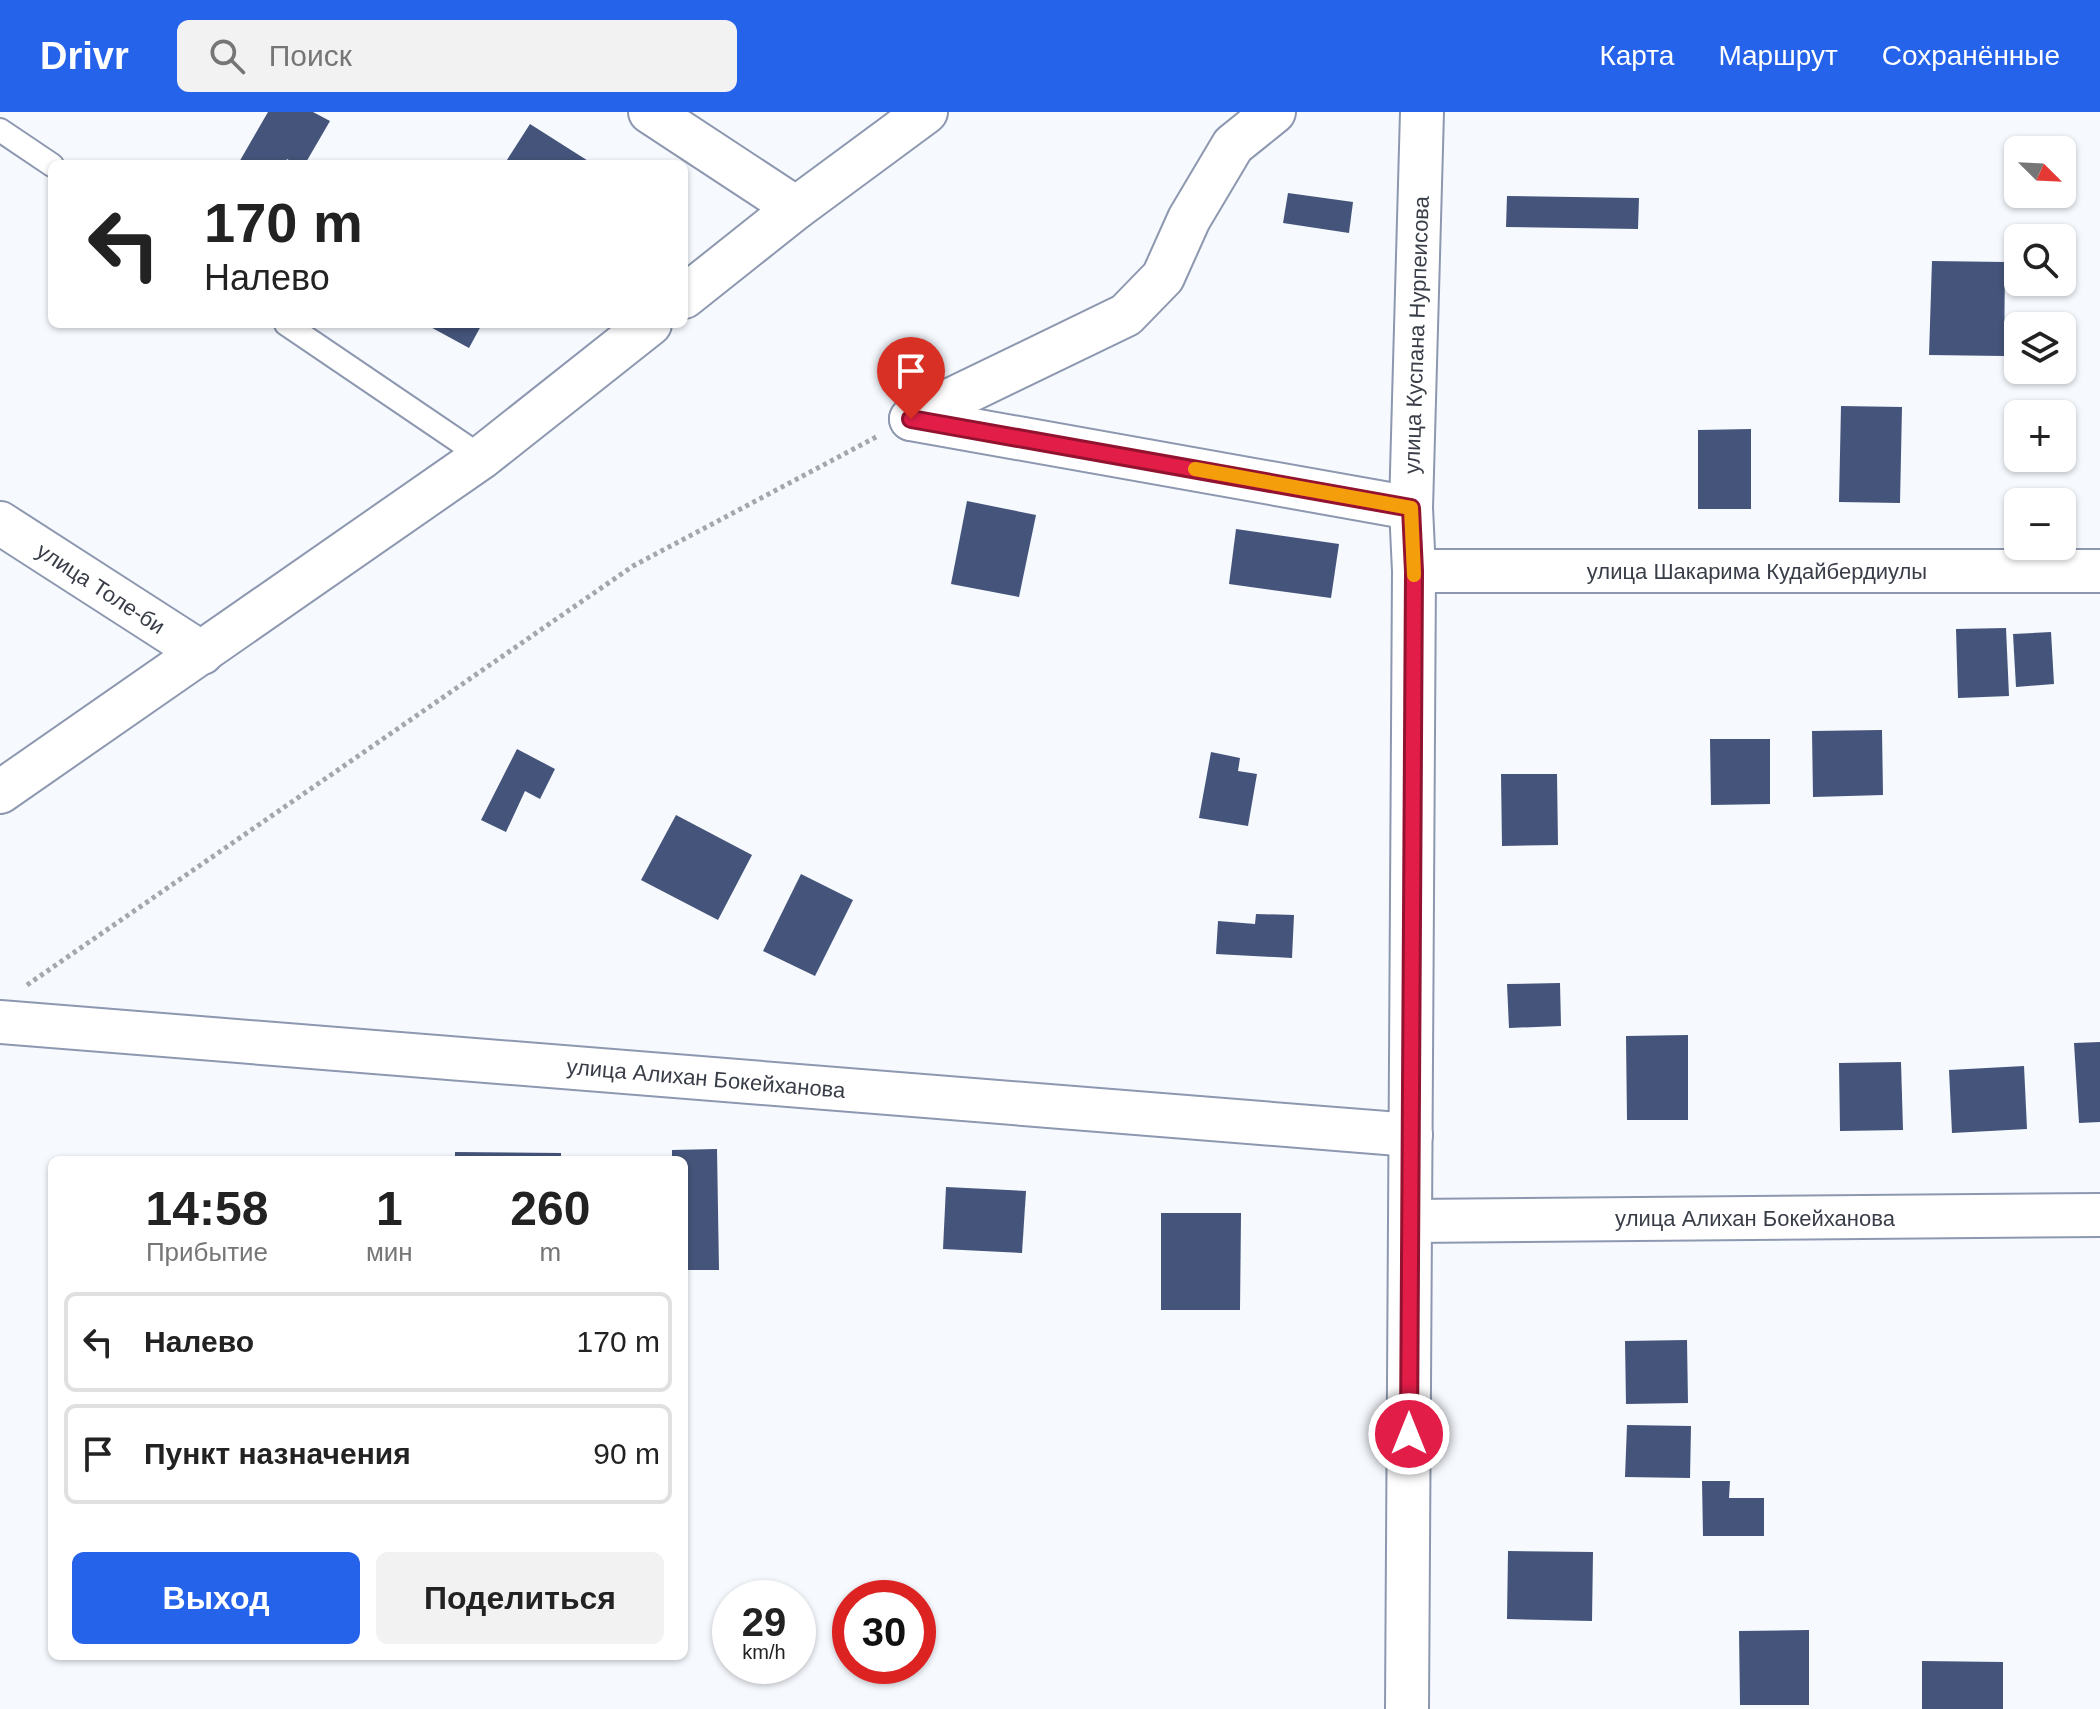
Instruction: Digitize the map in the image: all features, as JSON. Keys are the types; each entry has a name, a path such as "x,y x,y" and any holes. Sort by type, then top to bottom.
{"street":[{"path":"650,112 796,208"},
{"path":"688,294 796,208 926,112"},
{"path":"911,419 1126,315 1163,277 1189,219 1233,145 1274,112"},
{"name":"улица Куспана Нурпеисова","path":"1407,1709 1414,571 1411,508 1422,112"},
{"path":"0,792 482,457 645,328"},
{"path":"911,419 1411,508"},
{"name":"улица Толе-би","path":"0,523 202,653"},
{"name":"улица Шакарима Кудайбердиулы","path":"1414,571 2100,571"},
{"name":"улица Алихан Бокейханова","path":"0,1022 1411,1135"},
{"name":"улица Алихан Бокейханова","path":"1410,1221 2100,1215"}],"lane":[{"path":"0,130 48,162"},
{"path":"292,328 482,457"}],"path":[{"path":"26,986 633,566 911,419"}],"building":[{"path":"268,112 313,112 330,121 307,160 240,160"},
{"path":"530,124 587,160 507,160"},
{"path":"1288,193 1353,202 1349,233 1283,223"},
{"path":"1507,196 1639,198 1638,229 1506,227"},
{"path":"1932,261 2004,262 2004,356 1929,355"},
{"path":"432,328 480,328 469,348"},
{"path":"1841,406 1902,407 1900,503 1839,502"},
{"path":"1751,429 1751,509 1698,509 1698,430"},
{"path":"967,501 1036,515 1019,597 951,584"},
{"path":"1236,529 1339,544 1331,598 1229,584"},
{"path":"2006,628 2009,696 1958,698 1956,629"},
{"path":"2051,632 2054,684 2016,687 2013,634"},
{"path":"1882,730 1883,795 1813,797 1812,731"},
{"path":"1710,739 1770,739 1770,804 1711,805"},
{"path":"517,749 555,769 540,799 525,791 506,832 481,820"},
{"path":"1211,752 1240,758 1238,771 1257,774 1248,826 1199,818"},
{"path":"1501,774 1557,774 1558,845 1502,846"},
{"path":"676,815 752,855 718,920 641,880"},
{"path":"801,874 853,900 815,976 763,951"},
{"path":"1256,914 1294,915 1292,958 1216,954 1218,921 1255,924"},
{"path":"1560,983 1561,1026 1509,1028 1507,984"},
{"path":"1688,1035 1688,1120 1627,1120 1626,1036"},
{"path":"2100,1042 2100,1122 2079,1123 2074,1043"},
{"path":"1901,1062 1903,1130 1840,1131 1839,1063"},
{"path":"2024,1066 2027,1129 1952,1133 1949,1070"},
{"path":"717,1149 719,1270 688,1270 688,1156 672,1156 672,1150"},
{"path":"455,1152 561,1153 561,1156 455,1156"},
{"path":"946,1187 1026,1191 1022,1253 943,1249"},
{"path":"1161,1213 1241,1213 1240,1310 1161,1310"},
{"path":"1687,1340 1688,1403 1626,1404 1625,1341"},
{"path":"1627,1425 1691,1426 1690,1478 1625,1477"},
{"path":"1702,1481 1730,1481 1729,1498 1764,1498 1764,1536 1703,1536"},
{"path":"1508,1551 1593,1552 1592,1621 1507,1619"},
{"path":"1809,1630 1809,1705 1740,1705 1739,1631"},
{"path":"1922,1661 2003,1662 2003,1709 1922,1709"}],"slow traffic":[{"path":"1195,469 1411,508 1414,575"}],"route":[{"path":"911,419 1411,508 1414,571 1409,1434"}]}
